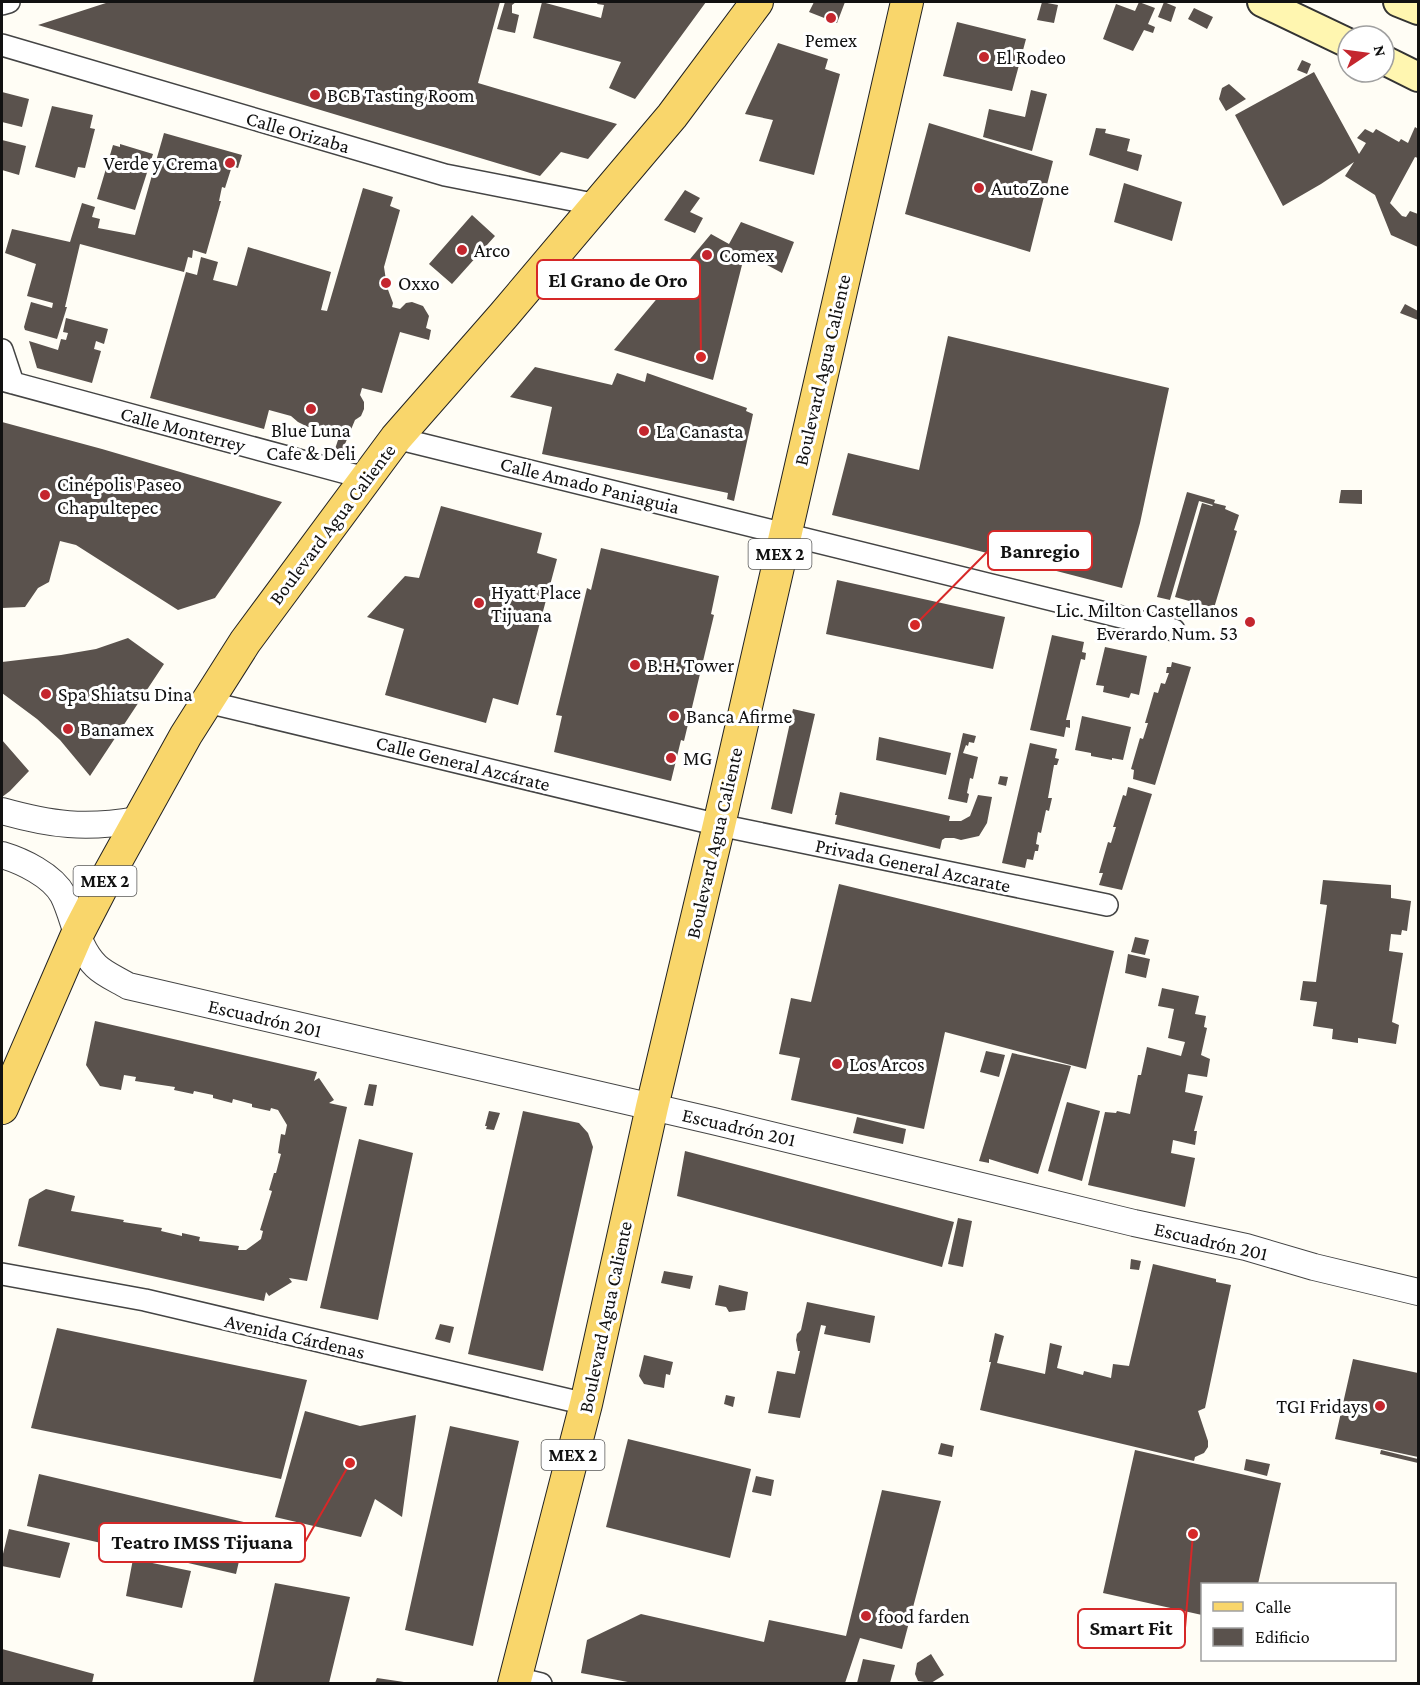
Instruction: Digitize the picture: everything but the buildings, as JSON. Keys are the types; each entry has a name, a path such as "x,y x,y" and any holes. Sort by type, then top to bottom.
{"main road":[{"name":"Boulevard Agua Caliente","path":"2,1108 76,937 137,820 245,642 396,438 598,206 672,116 757,2"},
{"name":"Boulevard Agua Caliente","path":"524,1682 651,1107 907,2"},
{"path":"1262,2 1336,37"},
{"path":"1398,2 1419,10"},
{"path":"1396,65 1419,76"}],"street":[{"path":"2,4 9,2"},
{"name":"Calle Orizaba","path":"2,45 445,174 598,206"},
{"path":"2,350 7,382"},
{"name":"Calle Monterrey","path":"7,382 365,478"},
{"name":"Calle Amado Paniaguia","path":"396,438 1174,630"},
{"name":"Calle General Azcárate","path":"207,702 718,825"},
{"path":"2,811 46,823 111,824 137,820"},
{"name":"Privada General Azcarate","path":"718,825 1107,905"},
{"name":"Escuadrón 201","path":"2,855 19,860 42,873 62,892 76,937 96,967 128,986 1246,1248 1419,1292"},
{"name":"Avenida Cárdenas","path":"2,1274 146,1300 586,1404"}],"place":[{"name":"Pemex","path":"831,18"},
{"name":"El Rodeo","path":"984,57"},
{"name":"BCB Tasting Room","path":"315,95"},
{"name":"Verde y Crema","path":"230,163"},
{"name":"AutoZone","path":"979,188"},
{"name":"Arco","path":"462,250"},
{"name":"Comex","path":"707,255"},
{"name":"Oxxo","path":"386,283"},
{"name":"El Grano de Oro","path":"701,357"},
{"name":"Blue Luna Cafe & Deli","path":"311,409"},
{"name":"La Canasta","path":"644,431"},
{"name":"Cinépolis Paseo Chapultepec","path":"45,495"},
{"name":"Hyatt Place Tijuana","path":"479,603"},
{"name":"Lic. Milton Castellanos Everardo Num. 53","path":"1250,622"},
{"name":"Banregio","path":"915,625"},
{"name":"B.H. Tower","path":"635,665"},
{"name":"Spa Shiatsu Dina","path":"46,694"},
{"name":"Banca Afirme","path":"674,716"},
{"name":"Banamex","path":"68,729"},
{"name":"MG","path":"671,758"},
{"name":"Los Arcos","path":"837,1064"},
{"name":"TGI Fridays","path":"1380,1406"},
{"name":"Teatro IMSS Tijuana","path":"350,1463"},
{"name":"Smart Fit","path":"1193,1534"},
{"name":"food farden","path":"866,1616"}]}
